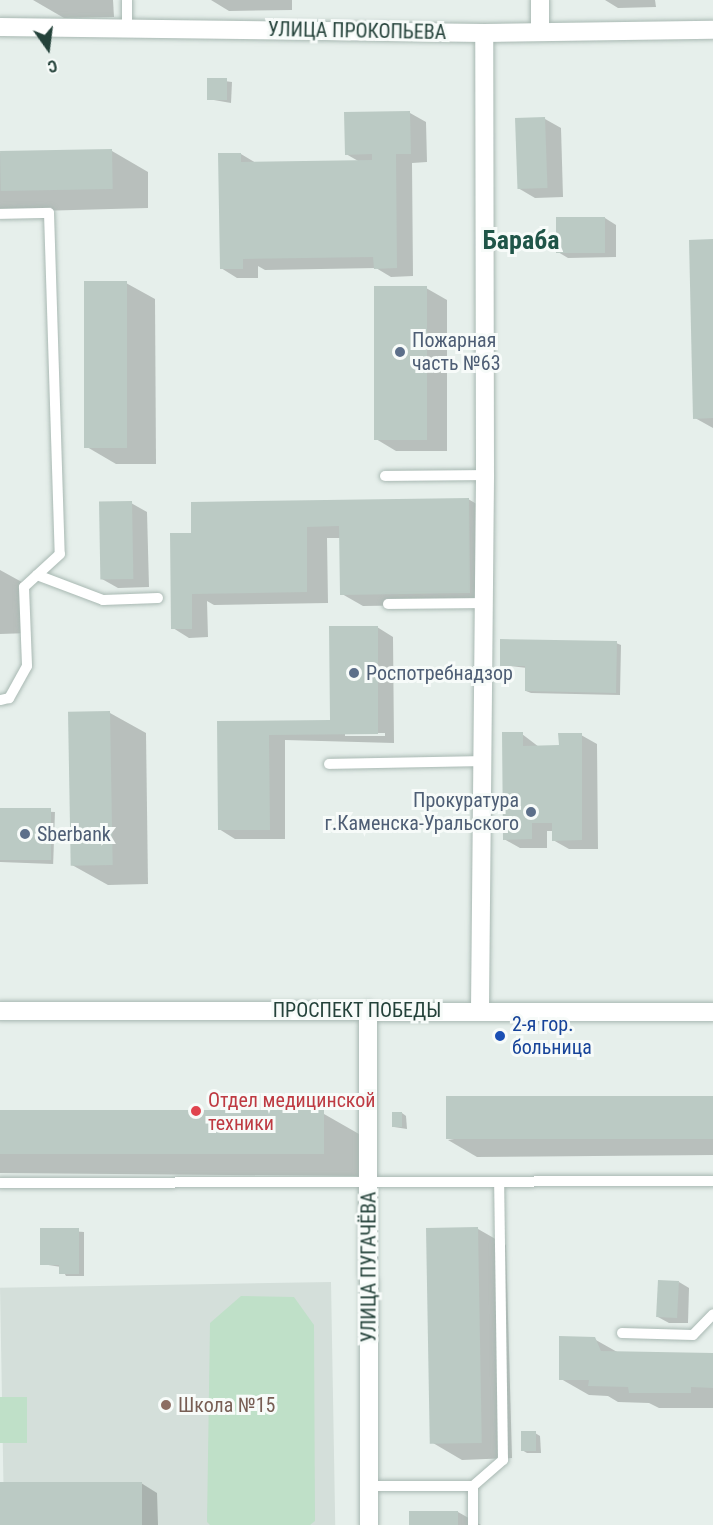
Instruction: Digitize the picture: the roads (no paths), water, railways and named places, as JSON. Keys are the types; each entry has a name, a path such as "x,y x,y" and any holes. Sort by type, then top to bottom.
{"street":[{"path":"540,0 540,32"},
{"name":"УЛИЦА ПРОКОПЬЕВА","path":"0,27 484,33 713,30"},
{"path":"480,1009 485,475 484,33"},
{"name":"ПРОСПЕКТ ПОБЕДЫ","path":"0,1011 480,1009 713,1011"},
{"name":"УЛИЦА ПУГАЧЁВА","path":"368,1010 369,1525"}],"lane":[{"path":"127,0 127,27"},
{"path":"0,214 49,213 60,554 24,587 27,666 9,698 0,700"},
{"path":"385,476 485,475"},
{"path":"37,575 103,600 158,598"},
{"path":"388,604 483,603"},
{"path":"329,764 481,761"},
{"path":"0,1183 369,1184 713,1181"},
{"path":"368,1486 473,1486 503,1460 499,1183"},
{"path":"622,1333 693,1335 713,1314"},
{"path":"473,1486 473,1525"}],"place":[{"name":"Пожарная часть №63","path":"400,352"},
{"name":"Роспотребнадзор","path":"354,673"},
{"name":"Прокуратура г.Каменска-Уральского","path":"531,812"},
{"name":"Sberbank","path":"25,834"},
{"name":"2-я гор. больница","path":"500,1036"},
{"name":"Отдел медицинской техники","path":"196,1111"},
{"name":"Школа №15","path":"166,1405"}],"district":[{"name":"Бараба","path":"521,241"}]}
